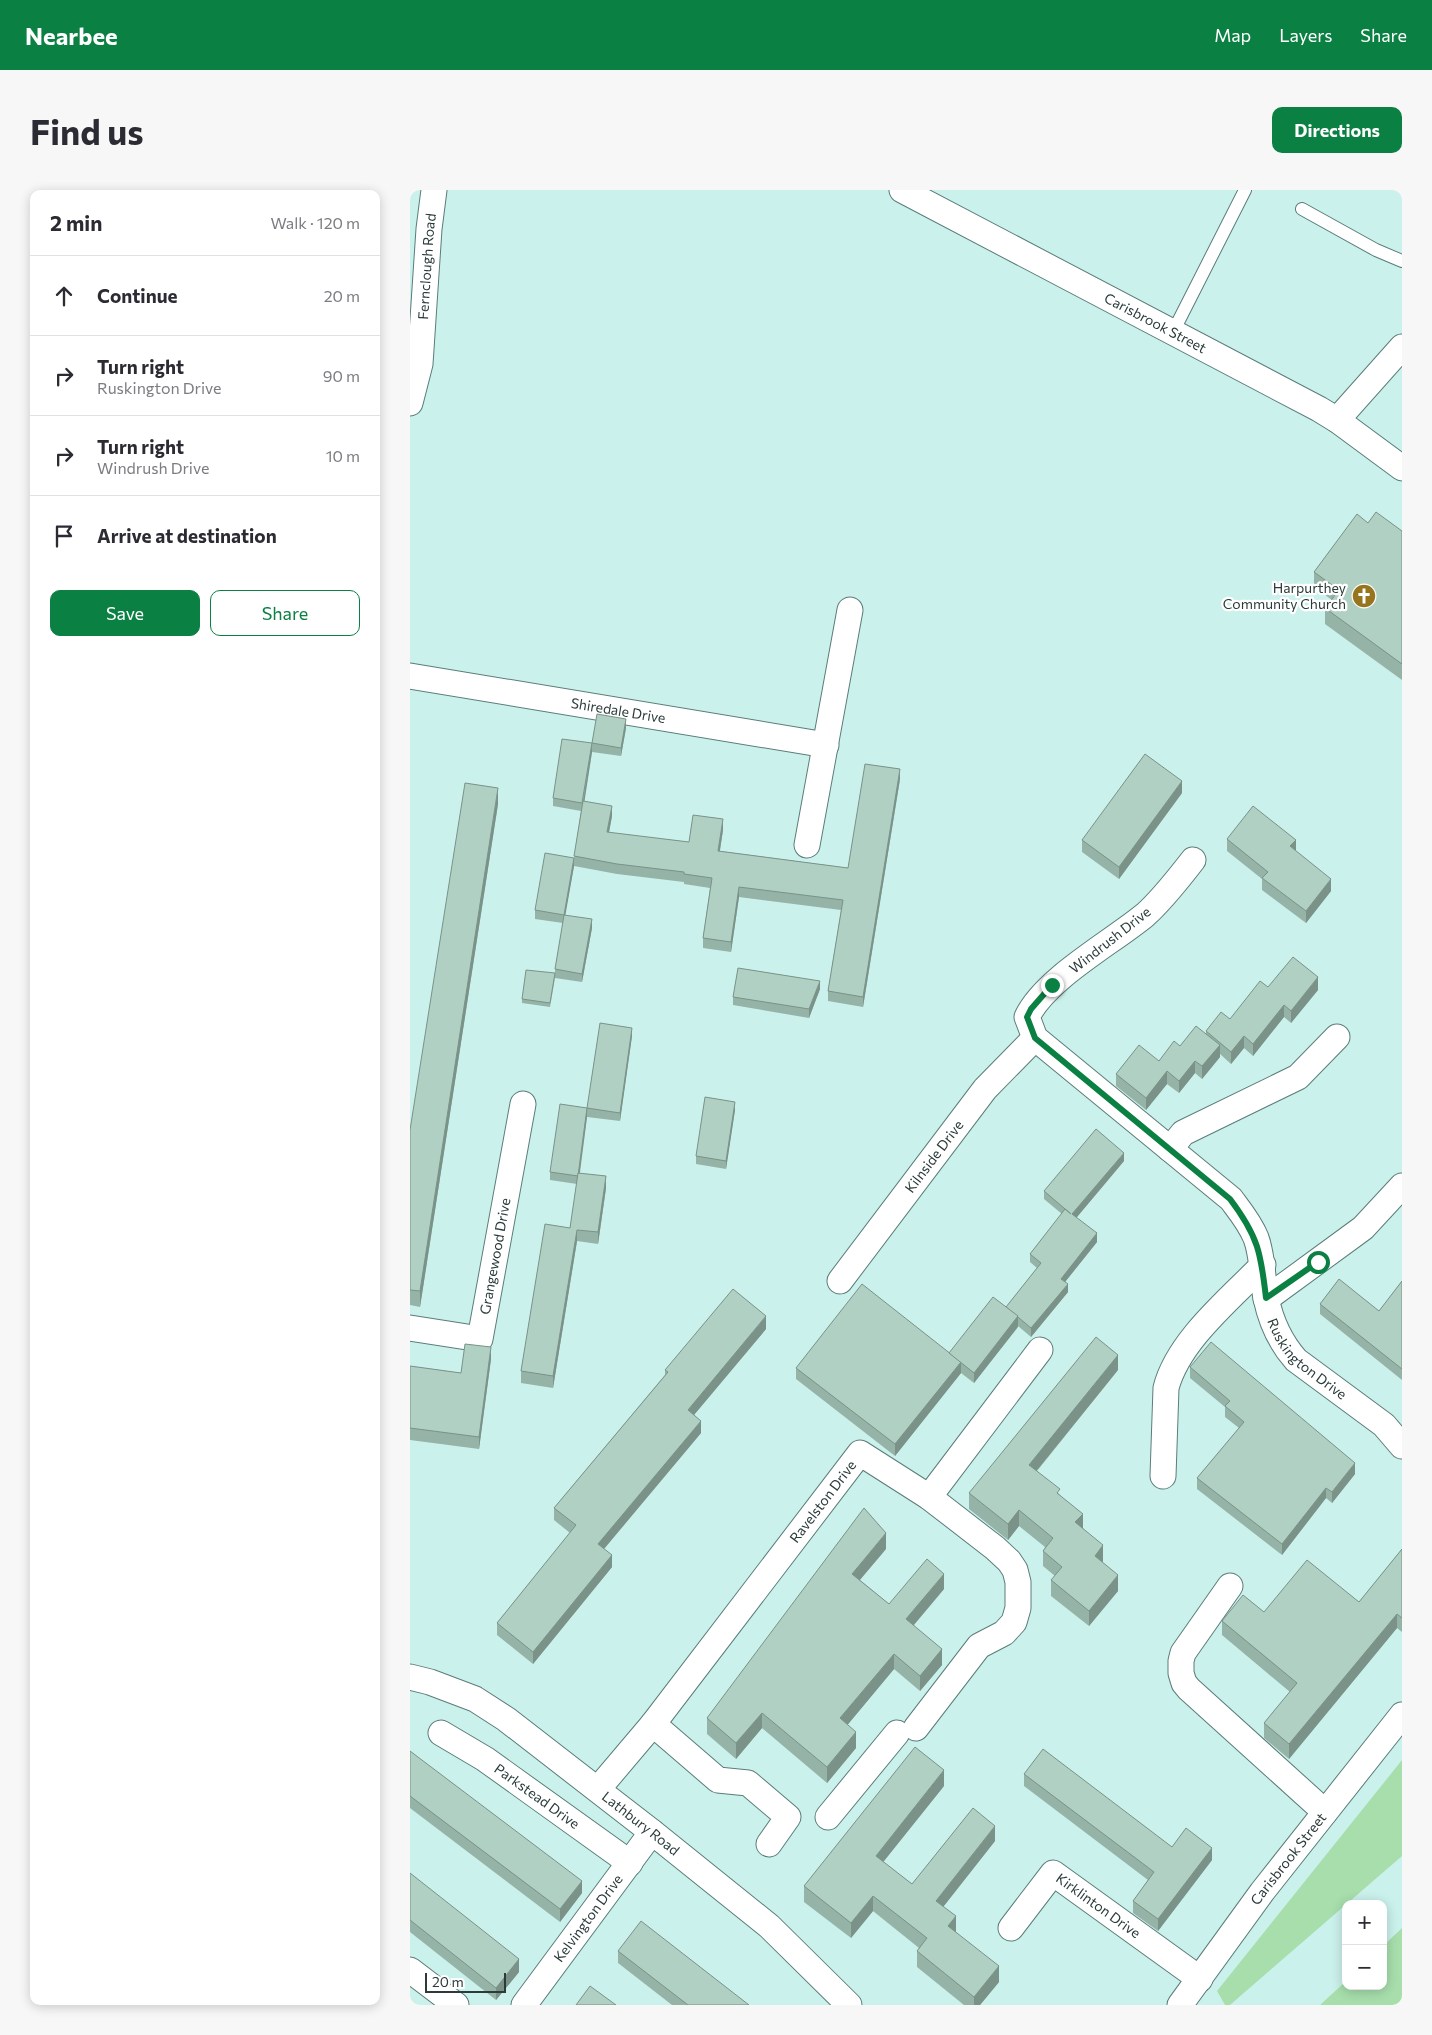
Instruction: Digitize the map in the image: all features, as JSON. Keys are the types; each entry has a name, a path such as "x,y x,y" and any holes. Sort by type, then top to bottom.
{"street":[{"name":"Fernclough Road","path":"410,403 420,364 419,255 434,190"},
{"name":"Carisbrook Street","path":"904,190 1337,420 1402,468"},
{"path":"1337,420 1402,347"},
{"path":"806,845 850,610"},
{"name":"Shiredale Drive","path":"410,676 826,744"},
{"name":"Windrush Drive","path":"1031,1028 1031,1009 1052,985 1146,914 1170,889 1193,860"},
{"name":"Ruskington Drive","path":"1031,1028 1230,1199 1256,1237 1263,1265 1266,1298 1277,1333 1286,1348 1296,1360 1384,1425 1402,1446"},
{"name":"Kilnside Drive","path":"840,1281 1031,1028"},
{"path":"1170,1149 1183,1133 1298,1077 1337,1037"},
{"name":"Grangewood Drive","path":"410,1328 480,1338 523,1104"},
{"path":"1266,1298 1363,1228 1402,1186"},
{"path":"1162,1476 1153,1451 1166,1388 1172,1372 1183,1352 1205,1324 1263,1265"},
{"path":"929,1497 1040,1350"},
{"name":"Ravelston Drive","path":"598,1789 653,1724 860,1453 929,1497 1009,1561 1015,1570 1019,1595 1018,1608 1014,1622 1004,1633 979,1646 919,1726 828,1817"},
{"path":"1230,1586 1183,1653 1181,1661 1184,1683 1228,1726 1325,1812"},
{"name":"Lathbury Road","path":"410,1677 430,1682 475,1699 506,1719 598,1789 769,1926 849,2005"},
{"name":"Carisbrook Street","path":"1180,2005 1262,1892 1402,1715"},
{"path":"653,1724 718,1780 748,1783 788,1817 769,1844"},
{"name":"Parkstead Drive","path":"441,1733 486,1759 630,1864"},
{"name":"Kelvington Drive","path":"524,2005 652,1832"},
{"name":"Kirklinton Drive","path":"1011,1928 1053,1874 1200,1979"},
{"path":"410,1970 456,2005"}],"lane":[{"path":"1173,332 1245,190"},
{"path":"1302,209 1376,250 1402,261"}],"green space":[{"path":"1402,1760 1402,1856 1351,1900 1342,1900 1342,1908 1230,2005 1225,2005 1217,1991"},
{"path":"1402,1928 1402,2005 1320,2005 1342,1985 1342,1990 1387,1990 1387,1942"}],"building":[{"name":"Harpurthey Community Church","path":"1376,512 1402,531 1402,664 1325,608 1339,590 1314,572 1357,514 1368,523"},
{"path":"597,714 626,719 621,748 592,743"},
{"path":"562,739 592,743 582,803 553,798"},
{"path":"1145,754 1182,781 1119,867 1082,840"},
{"path":"865,764 900,769 863,997 828,991 843,900 739,887 731,942 703,938 712,878 684,874 684,872 617,864 574,856 583,801 612,806 607,832 689,842 693,815 723,819 718,851 848,868"},
{"path":"465,783 498,788 420,1291 410,1290 410,1130"},
{"path":"1253,806 1296,840 1290,846 1331,879 1306,911 1262,878 1268,872 1227,839"},
{"path":"545,853 574,858 564,915 535,910"},
{"path":"564,915 592,919 582,974 555,969"},
{"path":"1293,957 1318,977 1291,1011 1284,1005 1253,1044 1244,1036 1231,1052 1206,1031 1221,1012 1230,1019 1260,981 1268,987"},
{"path":"738,968 820,981 809,1009 733,997"},
{"path":"526,970 555,973 550,1003 522,999"},
{"path":"600,1023 632,1028 620,1113 587,1108"},
{"path":"1196,1026 1220,1045 1202,1066 1195,1061 1179,1081 1167,1071 1146,1098 1116,1074 1139,1045 1159,1061 1174,1041 1180,1046"},
{"path":"705,1097 735,1102 726,1161 696,1156"},
{"path":"560,1104 587,1108 578,1176 550,1172"},
{"path":"1096,1129 1124,1153 1072,1214 1097,1233 1061,1279 1068,1284 1031,1328 1006,1307 1041,1263 1030,1254 1065,1209 1071,1214 1044,1191"},
{"path":"578,1173 606,1176 598,1232 577,1230 553,1376 521,1371 545,1224 570,1228"},
{"path":"1339,1279 1379,1311 1402,1281 1402,1369 1320,1304"},
{"path":"862,1284 961,1362 895,1444 796,1368"},
{"path":"733,1289 766,1316 688,1410 701,1421 598,1544 612,1555 533,1652 497,1623 576,1525 554,1508 668,1372 665,1370"},
{"path":"993,1297 1018,1316 974,1373 949,1353"},
{"path":"1096,1337 1118,1355 1029,1465 1060,1489 1057,1493 1083,1514 1075,1522 1103,1545 1095,1556 1118,1575 1089,1611 1051,1580 1062,1567 1043,1551 1053,1538 1019,1510 1008,1524 969,1493"},
{"path":"1211,1342 1355,1463 1332,1492 1326,1488 1282,1544 1197,1478 1244,1422 1225,1406 1230,1401 1190,1367"},
{"path":"465,1344 491,1347 479,1437 410,1428 410,1366 461,1373"},
{"path":"864,1508 886,1533 852,1574 889,1604 927,1559 944,1574 906,1619 942,1649 920,1676 894,1654 840,1718 856,1732 827,1767 762,1713 736,1743 707,1718"},
{"path":"1402,1549 1402,1618 1397,1614 1289,1744 1264,1723 1297,1683 1222,1621 1243,1595 1264,1612 1307,1560 1359,1602"},
{"path":"915,1747 944,1770 876,1856 912,1884 973,1808 995,1826 936,1901 956,1916 948,1926 999,1966 974,1997 917,1951 927,1938 873,1896 851,1923 804,1886"},
{"path":"1043,1749 1172,1847 1186,1828 1212,1848 1158,1919 1133,1901 1154,1872 1024,1774"},
{"path":"410,1751 582,1881 560,1909 410,1796"},
{"path":"410,1873 519,1959 496,1988 410,1920"},
{"path":"641,1921 749,2005 688,2005 618,1951"},
{"path":"590,1986 616,2005 576,2005"}],"place":[{"name":"Harpurthey Community Church","path":"1364,596"}],"route":[{"path":"1052,985 1031,1009 1027,1017 1035,1038 1230,1199 1256,1237 1263,1265 1266,1298 1318,1262"}]}
